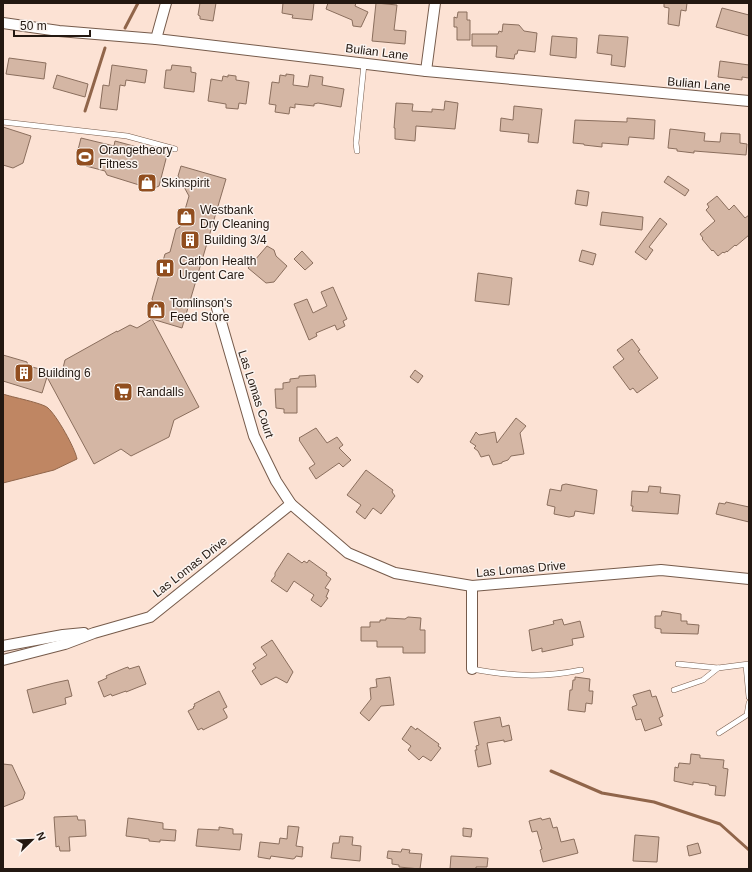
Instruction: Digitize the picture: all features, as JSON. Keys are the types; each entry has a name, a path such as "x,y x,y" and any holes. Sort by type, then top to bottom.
{"street":[{"path":"156,39 166,3"},
{"path":"426,71 435,3"},
{"name":"Bulian Lane","path":"3,23 156,39 426,71 749,101"},
{"name":"Las Lomas Court","path":"217,308 254,436 276,481 291,504"},
{"name":"Las Lomas Drive","path":"3,660 65,644 94,633 150,617 291,504 348,553 395,573 472,586 661,570 749,579"},
{"path":"472,586 472,669"},
{"name":"Las Lomas Drive","path":"3,646 63,635 94,633"}],"lane":[{"path":"357,151 356,140 364,64"},
{"path":"3,122 127,136 175,149"},
{"path":"678,664 718,668 747,665 749,697"},
{"path":"674,690 703,680 718,668"},
{"path":"472,669 498,674 530,676 564,674 581,670"},
{"path":"719,733 747,715 749,703"}],"shaded area":[{"path":"3,394 40,404 48,408 65,432 77,459 54,470 3,483"}],"building":[{"path":"200,3 216,3 213,21 200,19 200,16 198,15"},
{"path":"283,3 314,3 312,20 292,18 293,15 282,13"},
{"path":"328,3 356,3 355,6 368,12 361,27 353,26 352,20 326,9"},
{"path":"376,3 397,5 394,30 406,31 405,44 372,41"},
{"path":"664,3 687,3 686,11 681,10 679,26 668,24 669,8 664,7"},
{"path":"722,8 749,15 749,36 716,27"},
{"path":"458,12 467,12 467,20 470,20 470,40 457,40 457,27 454,27 454,17 457,18"},
{"path":"503,24 519,25 524,31 537,33 535,52 518,50 514,59 496,57 497,46 472,46 472,34 498,34 499,31 502,32"},
{"path":"599,35 628,37 625,67 611,65 612,55 597,53"},
{"path":"552,36 577,38 576,58 550,55"},
{"path":"9,58 46,63 44,79 6,74"},
{"path":"720,61 749,65 749,78 742,77 742,80 718,77"},
{"path":"112,65 147,70 145,83 126,80 125,86 120,85 117,110 100,108 103,85 109,86"},
{"path":"172,65 191,67 191,72 196,73 194,92 164,88 166,70 171,70"},
{"path":"286,74 294,75 293,85 308,87 310,75 323,77 322,85 344,89 341,107 318,103 314,104 314,106 295,104 295,108 290,107 289,114 275,112 276,105 269,104 272,82 279,83 280,75 286,76"},
{"path":"57,75 88,84 85,97 53,88"},
{"path":"228,75 236,76 236,80 249,82 246,104 239,103 238,109 226,108 226,104 208,101 211,79 222,81 223,76 228,77"},
{"path":"445,101 458,103 455,129 416,126 415,141 395,139 394,128 396,103 413,104 412,111 432,112 432,109 444,110"},
{"path":"514,106 542,109 538,143 528,142 529,134 500,131 501,118 513,120"},
{"path":"627,118 655,120 654,139 629,137 628,145 602,143 602,147 573,143 575,120 627,122"},
{"path":"3,127 31,136 23,163 13,168 3,165"},
{"path":"670,129 705,133 704,141 720,142 721,133 740,134 740,143 747,144 746,155 694,151 694,153 677,151 677,149 668,148"},
{"path":"81,138 114,146 115,141 167,155 159,186 152,189 107,175 105,171 86,166 78,150"},
{"name":"Building 3/4","path":"181,166 226,179 182,328 152,319 150,315 154,303 152,299 165,254 170,252 176,229 180,227 189,196 178,176"},
{"path":"668,176 689,190 685,196 664,182"},
{"path":"577,190 589,192 587,206 575,204"},
{"path":"717,196 729,210 734,205 745,218 749,215 749,235 736,246 735,245 727,252 723,252 718,256 702,239 703,238 700,234 715,221 706,210 709,207 707,204"},
{"path":"602,212 643,217 642,230 600,225"},
{"path":"660,218 667,224 649,247 653,250 646,260 635,252"},
{"path":"267,246 274,250 276,256 287,266 274,282 266,283 248,268"},
{"path":"582,250 596,254 593,265 579,261"},
{"path":"302,251 313,263 305,270 294,259"},
{"path":"478,273 512,278 509,305 475,301"},
{"path":"333,287 347,319 343,321 345,326 337,330 335,325 316,333 317,336 309,340 294,304 307,299 313,313 327,306 321,292"},
{"name":"Randalls","path":"152,319 199,407 174,420 169,437 131,456 121,449 94,464 47,377 63,368 65,360 117,331 130,325 137,328"},
{"path":"632,339 640,350 638,351 658,378 637,393 633,388 630,390 613,367 624,359 617,350"},
{"name":"Building 6","path":"3,355 27,362 28,366 44,370 47,377 42,393 3,381"},
{"path":"415,370 423,376 418,383 410,377"},
{"path":"315,375 316,387 297,387 297,413 284,413 284,409 276,408 275,389 283,389 283,383 290,382 290,379 299,378 299,376"},
{"path":"516,418 526,426 520,433 524,454 511,456 508,460 502,463 493,465 489,455 481,457 478,451 474,448 476,446 470,442 476,432 479,435 495,432 497,443"},
{"path":"316,428 327,443 337,437 343,445 339,448 351,460 343,467 339,463 316,479 309,468 315,464 299,438"},
{"path":"366,470 393,490 392,492 395,496 381,514 373,508 365,519 356,512 361,505 347,495"},
{"path":"566,484 597,490 594,514 575,511 574,516 569,517 554,514 555,507 547,505 550,489 561,491 562,485"},
{"path":"649,486 661,487 660,493 680,495 678,514 632,511 632,491 648,492"},
{"path":"726,502 749,507 749,522 716,514 719,503 725,504"},
{"path":"288,553 302,563 304,561 307,563 309,560 327,573 326,575 331,579 325,588 329,590 326,597 328,598 321,607 311,600 314,595 294,581 287,592 271,581"},
{"path":"662,611 681,614 681,621 687,621 687,624 699,625 698,634 661,633 661,629 655,628 655,616 661,616"},
{"path":"408,617 421,618 420,630 425,630 425,653 403,653 403,647 377,647 377,641 361,641 361,627 370,627 370,622 380,622 380,620 386,620 386,618 405,619"},
{"path":"562,619 564,625 580,621 584,637 572,639 573,645 542,652 542,648 532,651 529,630 554,624 553,621"},
{"path":"272,640 293,672 287,683 276,677 261,685 252,671 256,668 253,664 267,655 261,647"},
{"path":"139,666 146,684 126,692 112,696 111,694 104,697 98,682 107,678 106,676 125,668 128,667 129,669"},
{"path":"390,677 394,705 381,706 369,721 360,713 371,699 370,688 377,687 376,679"},
{"path":"575,677 590,679 589,691 593,691 592,704 586,703 585,712 568,710 570,690 572,690 573,680 575,680"},
{"path":"68,680 72,696 65,698 66,704 33,713 27,690"},
{"path":"650,690 652,697 656,696 663,716 659,718 662,725 645,731 641,719 636,720 632,707 637,705 633,695"},
{"path":"219,691 227,707 223,709 227,718 203,730 202,728 198,730 188,711 194,708 194,704"},
{"path":"500,717 502,727 509,725 512,740 487,743 491,764 478,767 475,750 477,750 476,746 479,745 474,722"},
{"path":"411,726 416,730 417,728 439,744 438,746 441,748 431,761 423,756 419,760 408,750 411,746 402,739"},
{"path":"691,754 700,755 700,758 724,760 723,768 728,769 725,796 715,795 716,786 693,782 693,785 674,781 675,767 678,768 679,763 690,764"},
{"path":"3,764 12,765 25,793 23,799 3,807"},
{"path":"77,816 78,820 85,820 86,836 69,837 70,851 60,851 59,846 56,847 54,817"},
{"path":"128,818 163,823 163,829 176,830 175,841 149,841 149,839 126,836"},
{"path":"541,818 542,820 550,818 553,828 557,827 561,842 574,839 578,853 543,862 540,850 542,849 537,831 532,832 529,821"},
{"path":"288,826 299,827 296,846 303,847 302,857 296,856 293,859 271,856 270,859 258,857 260,842 279,844 280,838 287,839"},
{"path":"219,827 233,829 233,834 242,834 240,850 196,846 198,829 219,830"},
{"path":"463,828 472,829 471,837 463,836"},
{"path":"635,835 659,837 657,862 633,861"},
{"path":"340,836 353,837 352,845 361,846 360,861 331,858 333,843 339,843"},
{"path":"698,843 701,853 689,856 687,846"},
{"path":"402,849 410,850 409,853 422,854 420,869 399,867 399,865 392,864 392,859 387,858 388,851 401,852"},
{"path":"451,856 488,858 487,867 476,867 476,869 450,869"}],"waterway":[{"path":"125,28 138,3"},
{"path":"85,111 105,48"},
{"path":"551,771 602,793 654,802 720,824 749,850"}],"place":[{"name":"Orangetheory Fitness","path":"85,157"},
{"name":"Skinspirit","path":"147,183"},
{"name":"Westbank Dry Cleaning","path":"186,217"},
{"name":"Building 3/4","path":"190,240"},
{"name":"Carbon Health Urgent Care","path":"165,268"},
{"name":"Tomlinson's Feed Store","path":"156,310"},
{"name":"Building 6","path":"24,373"},
{"name":"Randalls","path":"123,392"}]}
